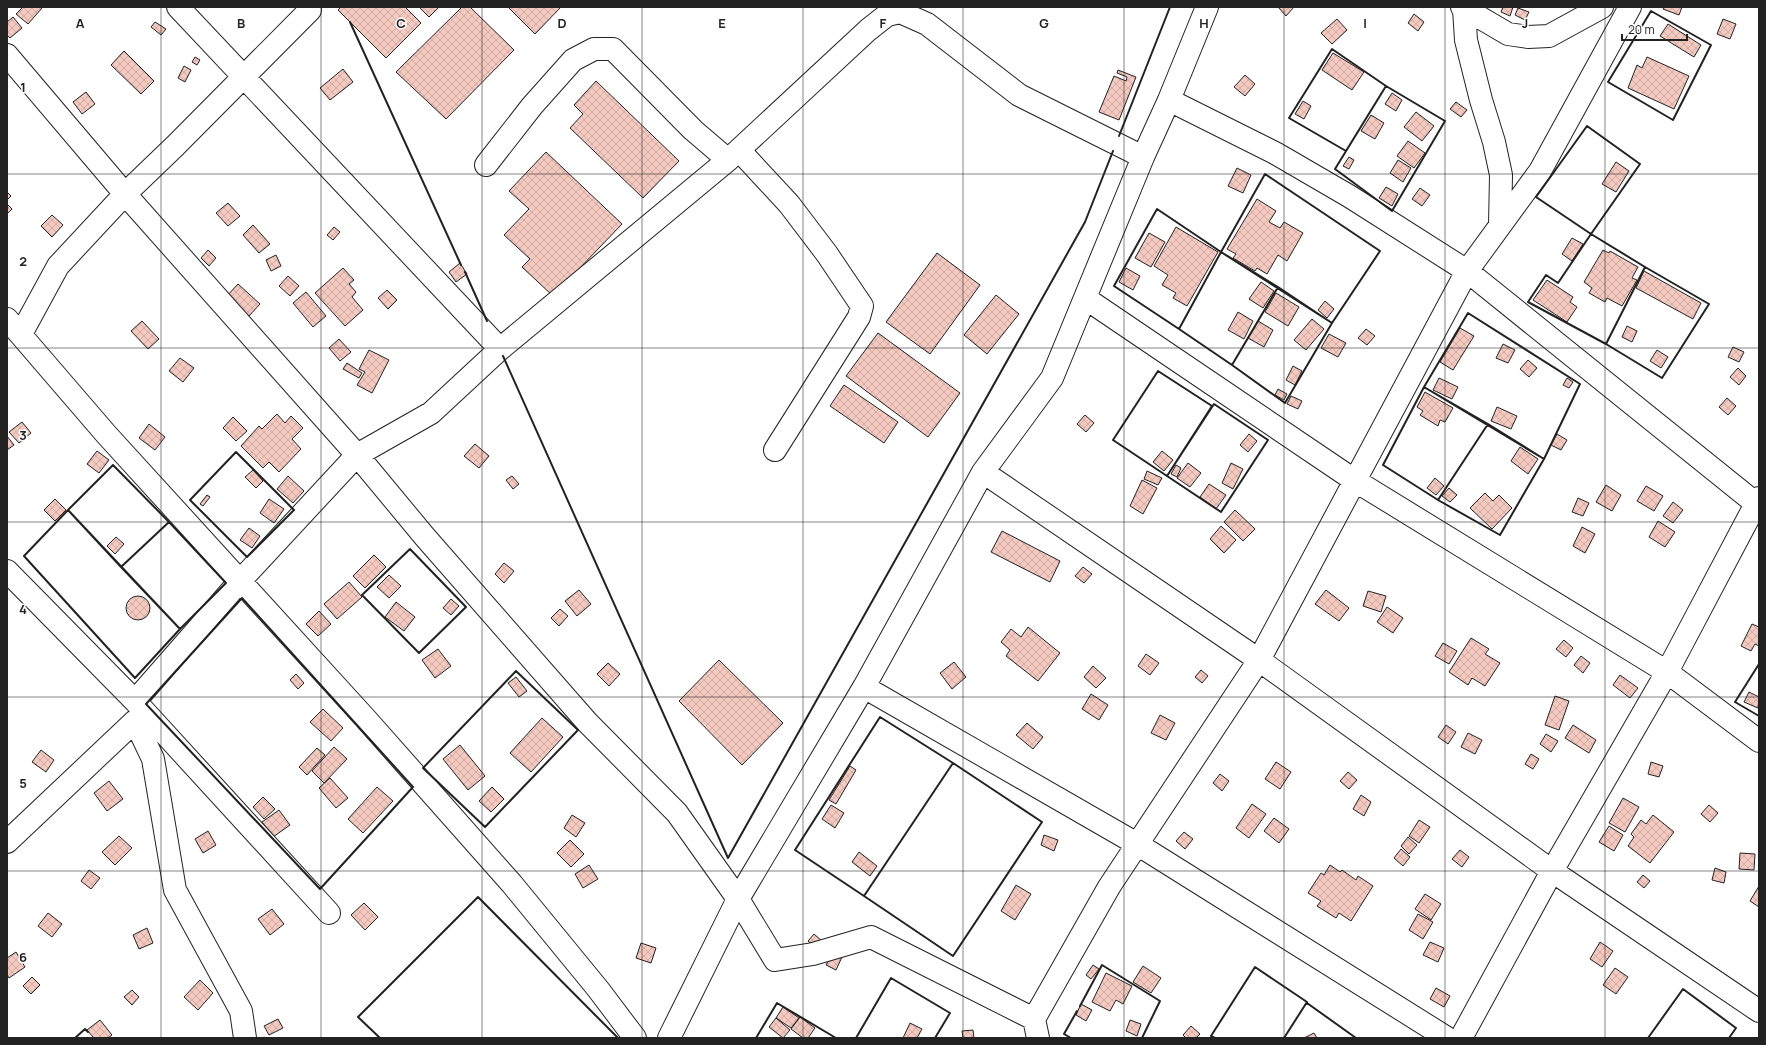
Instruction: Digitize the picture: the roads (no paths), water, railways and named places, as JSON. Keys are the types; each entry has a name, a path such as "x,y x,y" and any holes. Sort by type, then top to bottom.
{"street":[{"path":"178,7 243,78 500,349"},
{"path":"669,1038 738,899 864,687 983,472 1052,378 1143,157 1169,100 1207,7"},
{"path":"1463,8 1508,34 1528,38 1549,36 1602,7"},
{"path":"7,55 125,194 357,455 425,537 586,722 677,813 738,899 775,960 813,954 871,937 1036,1028 1109,887 1259,660 1467,271 1540,171 1630,7"},
{"path":"1463,8 1466,40 1481,100 1494,142 1501,175 1500,225"},
{"path":"135,701 240,581 357,455 431,413 500,349 734,155 868,30 887,15 898,9 928,24 1019,95 1143,157"},
{"path":"310,10 175,146 125,194 58,266 14,326 106,434 365,718 512,884 598,989 635,1038"},
{"path":"486,166 532,106 573,60 594,48 613,49 693,130 734,155 789,204 827,254 862,306 859,317 775,450"},
{"path":"1169,100 1275,153 1349,196 1467,271 1758,503 1667,672 1552,871 1461,1038"},
{"path":"1085,298 1354,480 1667,672 1759,741"},
{"path":"983,472 1259,660 1552,871 1759,1011"},
{"path":"7,571 135,701 329,913"},
{"path":"864,687 1137,844 1447,1038"},
{"path":"11,830 135,721 153,759 175,890 241,1011 245,1038"}]}
